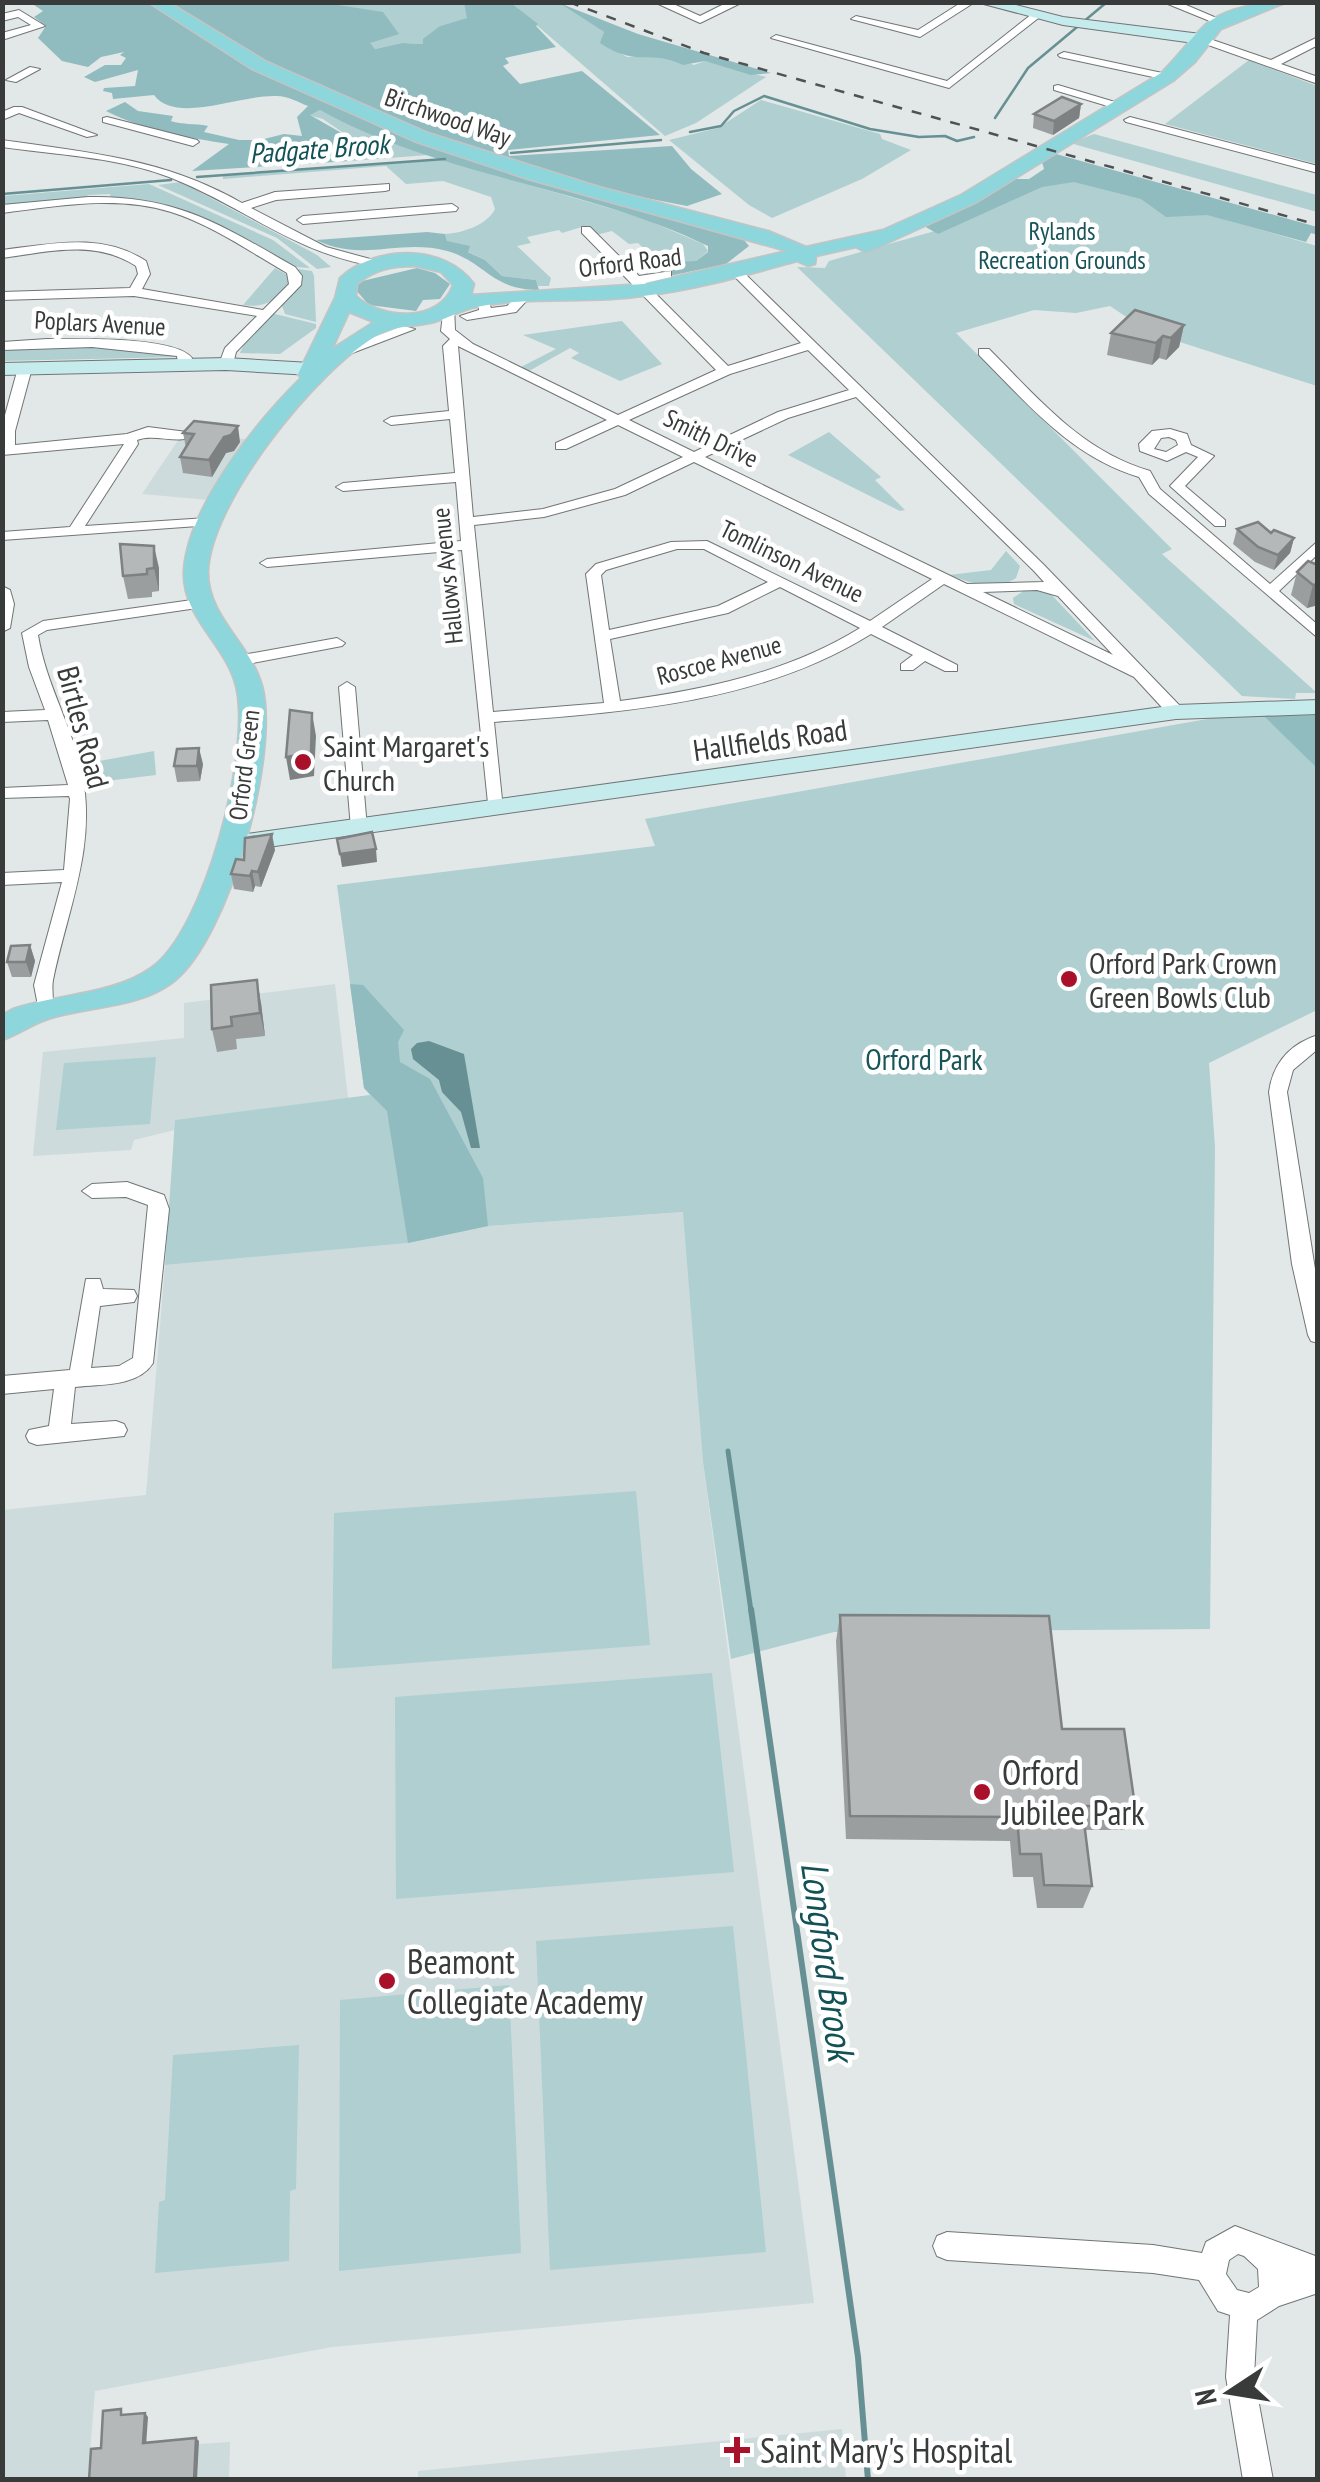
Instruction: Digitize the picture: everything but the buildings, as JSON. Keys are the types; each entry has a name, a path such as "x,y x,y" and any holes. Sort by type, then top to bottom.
{"main road":[{"name":"Birchwood Way","path":"156,2 263,69 389,127 518,170 752,237 804,257"},
{"path":"1212,28 1275,3"},
{"name":"Orford Road","path":"456,310 517,296 579,297 853,250 968,199 1051,149 1126,113 1189,58 1212,28"},
{"path":"745,270 769,253 752,237"},
{"name":"Orford Road","path":"379,263 428,261 448,267 461,278 517,296"},
{"path":"321,365 344,293 359,271 379,263"},
{"path":"200,604 196,568 208,522 235,475 321,365 372,327 456,310 464,292 461,278"},
{"path":"344,293 369,315 407,322"},
{"name":"Orford Green","path":"44,1006 121,993 148,983 181,955 233,844 242,806 254,710 249,683 200,604"},
{"path":"5,1023 44,1006"}],"street":[{"path":"659,2 700,20 738,2"},
{"path":"856,19 875,20 920,34 970,2"},
{"path":"984,2 1036,16 1148,31 1212,28"},
{"path":"1168,2 1273,64 1318,81"},
{"path":"2,18 19,12 40,26 2,37"},
{"path":"776,38 949,84 1036,16"},
{"path":"1273,64 1318,40"},
{"path":"1064,55 1167,77"},
{"path":"13,81 34,69"},
{"path":"1042,96 1061,87 1126,113 1318,170"},
{"path":"2,117 18,109 91,134"},
{"path":"66,152 111,121 193,142"},
{"path":"2,143 170,173 322,253 336,267 344,293"},
{"path":"240,208 266,198 387,185"},
{"path":"299,194 304,222 452,208"},
{"path":"2,210 116,200 148,203 185,214 294,272 294,284 230,352 226,364"},
{"path":"586,230 725,371"},
{"path":"2,254 87,245 113,248 134,258 144,269 134,292"},
{"path":"322,253 379,263"},
{"path":"745,270 810,346 1110,638 1176,712"},
{"name":"Orford Road","path":"641,285 667,274"},
{"path":"2,296 134,292 266,314"},
{"name":"Orford Road","path":"456,310 510,310 517,296"},
{"path":"452,335 456,310"},
{"name":"Smith Drive","path":"407,322 452,335 484,355 1142,675"},
{"name":"Hallows Avenue","path":"452,335 451,363 495,809"},
{"name":"Poplars Avenue","path":"2,346 75,342 130,346 181,353 184,365"},
{"path":"561,446 725,371 810,346"},
{"path":"984,352 1090,453 1122,470 1145,474"},
{"path":"451,363 484,355"},
{"path":"282,365 321,365"},
{"name":"Poplars Avenue","path":"2,369 321,365"},
{"path":"24,368 5,451 129,438 148,431 187,436"},
{"path":"466,522 532,515 593,501 784,416 857,392"},
{"path":"391,422 456,414"},
{"path":"1157,434 1176,434 1185,440 1185,447 1172,456 1156,457 1146,448 1157,434"},
{"path":"74,532 131,444 129,438"},
{"path":"1185,447 1207,456 1177,486 1220,523"},
{"path":"1145,474 1156,457"},
{"path":"1145,474 1154,492 1318,633"},
{"path":"343,486 462,477"},
{"path":"2,536 208,522"},
{"name":"Tomlinson Avenue","path":"613,708 593,574 606,565 695,543 720,550 951,668"},
{"path":"267,563 468,545"},
{"path":"1270,592 1318,545"},
{"path":"1017,548 1026,568 1008,600 1021,617"},
{"path":"602,636 723,610 779,582"},
{"name":"Smith Drive","path":"949,582 988,590 1038,585 1064,594"},
{"name":"Roscoe Avenue","path":"486,718 674,700 754,680 810,660 949,582"},
{"path":"2,590 3,628 33,630"},
{"name":"Birtles Road","path":"44,1006 44,985 77,831 77,790 30,636 33,630 200,604"},
{"path":"1084,647 1104,648 1110,638"},
{"path":"237,660 337,642"},
{"path":"907,667 924,654"},
{"path":"347,687 359,828"},
{"name":"Hallfields Road","path":"233,844 1176,712 1318,708"},
{"path":"2,717 56,715"},
{"path":"2,793 77,790"},
{"path":"2,879 70,876"},
{"path":"1318,1041 1289,1060 1280,1074 1278,1092 1302,1264 1316,1310 1318,1335"},
{"path":"2,1385 122,1374 143,1363 160,1218 156,1200 114,1180 92,1191"},
{"path":"116,1430 48,1435 72,1378 92,1292 128,1296"},
{"path":"1318,2271 1244,2241 1228,2242 1216,2252 1211,2268 1221,2294 1258,2301 1318,2279"},
{"path":"947,2246 1153,2259 1211,2268"},
{"path":"1258,2248 1274,2276 1258,2301 1240,2377 1258,2480"}],"shaded area":[{"path":"319,2 383,12 399,34 370,43 375,49 402,43 423,44 423,39 440,26 467,18 464,3 511,3 538,24 556,47 505,58 509,63 503,66 520,84 582,71 660,135 508,150 509,156 672,146 691,169 722,194 687,206 620,193 494,158 330,100 162,3"},
{"path":"31,3 149,3 241,61 384,129 446,152 724,232 749,246 726,264 641,282 669,274 658,262 696,261 708,252 708,246 612,209 414,151 320,110 310,115 345,135 343,139 351,146 350,161 192,171 229,144 150,128 106,111 125,102 138,111 173,116 171,121 208,126 204,132 260,140 284,134 302,136 297,117 308,106 277,96 193,108 164,104 154,95 113,99 112,93 103,91 104,88 135,86 138,70 95,82 84,77 105,65 121,65 126,58 120,55 124,52 101,57 88,67 62,61 38,38 46,26 34,17 43,11"},
{"path":"559,3 638,34 771,73 751,75 705,61 683,65 662,58 624,55 600,43 604,32"},
{"path":"1056,154 1317,227 1318,235 1311,233 1306,242 1207,215 1166,217 1141,199 1074,182 1042,187 938,234 924,226 1015,179 1029,179 1044,169 1042,162"},
{"path":"445,234 447,241 470,246 468,252 485,260 502,276 536,280 539,290 499,281 447,251 413,247 350,250 316,240"},
{"path":"417,268 435,273 450,284 440,299 423,300 416,311 369,305 355,289 358,282"},
{"path":"192,434 246,439 209,500 142,494 179,439"},
{"path":"1317,715 1317,768 1264,716"},
{"path":"335,984 348,1098 176,1120 175,1130 134,1140 131,1150 33,1156 43,1052 184,1038 184,1003"},
{"path":"350,984 363,985 404,1030 398,1042 400,1062 430,1079 483,1178 488,1226 408,1243 387,1111 364,1088"},
{"path":"429,1041 464,1054 480,1148 471,1148 461,1112 442,1092 439,1080 413,1059 411,1049 417,1043"},
{"name":"Beamont Collegiate Academy","path":"684,1212 703,1462 814,2303 332,2347 95,2391 90,2451 230,2442 229,2479 3,2480 3,1510 146,1495 165,1265 408,1243 488,1226"},
{"name":"Saint Mary's Hospital","path":"842,2429 846,2479 418,2479 418,2471"}],"green space":[{"path":"319,2 464,3 468,18 440,26 424,44 402,43 375,49"},
{"path":"511,3 559,3 604,32 601,43 627,57 667,55 694,65 705,61 766,77 696,123 665,136"},
{"path":"1249,60 1317,86 1317,164 1165,124"},
{"path":"761,100 880,134 882,139 911,150 862,179 772,218 749,205 669,140 718,128"},
{"path":"320,110 428,155 350,161 351,146 343,139 345,134 323,119 308,115"},
{"path":"1094,134 1317,195 1317,212 1070,143"},
{"path":"440,159 640,217 703,244 708,251 696,261 658,262 638,243 629,244 612,231 596,235 585,226 562,233 559,230 527,237 531,243 517,246 551,278 549,286 538,286 536,280 502,276 485,260 447,241 445,234 474,227 491,215 495,209 491,197 443,181 406,184 386,166 223,179 223,175"},
{"name":"Rylands Recreation Grounds","path":"1039,177 1083,179 1317,246 1317,386 1133,327 1128,318 1110,306 1076,313 1034,310 956,333 1172,549 1162,554 1317,693 1296,693 1295,699 1242,696 797,267 825,268 829,261 935,231"},
{"path":"181,182 317,255 331,267 317,269 277,238 158,185"},
{"path":"149,184 273,240 310,268 294,267 183,213 111,198 110,194 3,207 3,196"},
{"path":"275,268 291,277 284,291 266,303 243,305"},
{"path":"298,269 312,271 314,276 316,322 285,314 281,303"},
{"path":"271,313 316,324 316,328 280,354 240,353 247,338"},
{"path":"622,321 662,364 620,381 571,358 579,353 570,348 529,371 521,367 556,349 523,335"},
{"path":"88,345 178,357 3,361 2,348"},
{"path":"829,432 881,477 875,480 905,510 900,511 788,455"},
{"path":"1006,551 1020,566 1016,578 1008,582 982,585 949,575 991,570"},
{"path":"1025,590 1047,590 1095,641 1014,604 1013,598"},
{"name":"Orford Park","path":"1241,713 1273,717 1317,760 1317,1010 1209,1063 1215,1147 1210,1629 834,1632 731,1659 703,1462 683,1212 488,1226 408,1243 165,1265 175,1120 370,1095 364,1088 337,885 655,846 645,819"},
{"path":"154,751 156,775 98,782 97,777 87,778 83,764"},
{"path":"156,1057 150,1124 56,1130 64,1063"},
{"path":"636,1491 650,1645 332,1669 334,1513"},
{"path":"712,1673 734,1872 396,1899 395,1697"},
{"path":"733,1926 766,2252 550,2270 536,1941"},
{"path":"509,1985 521,2253 339,2271 340,2000"},
{"path":"299,2045 296,2189 290,2191 289,2261 155,2273 159,2202 165,2200 173,2055"}],"waterway":[{"name":"Padgate Brook","path":"995,118 1028,68 1107,2"},
{"name":"Padgate Brook","path":"690,132 721,126 734,111 764,96 870,129 919,137 945,136 957,141 974,137"},
{"name":"Padgate Brook","path":"511,153 661,140"},
{"name":"Padgate Brook","path":"197,177 445,159"},
{"name":"Padgate Brook","path":"2,194 171,180"},
{"name":"Longford Brook","path":"728,1451 751,1611"},
{"name":"Longford Brook","path":"751,1609 858,2357 868,2480"}],"railway":[{"path":"569,2 704,53 1318,225"}],"place":[{"name":"Saint Margaret's Church","path":"303,762"},
{"name":"Orford Park Crown Green Bowls Club","path":"1069,979"},
{"name":"Orford Jubilee Park","path":"982,1792"},
{"name":"Beamont Collegiate Academy","path":"387,1981"},
{"name":"Saint Mary's Hospital","path":"737,2450"}]}
